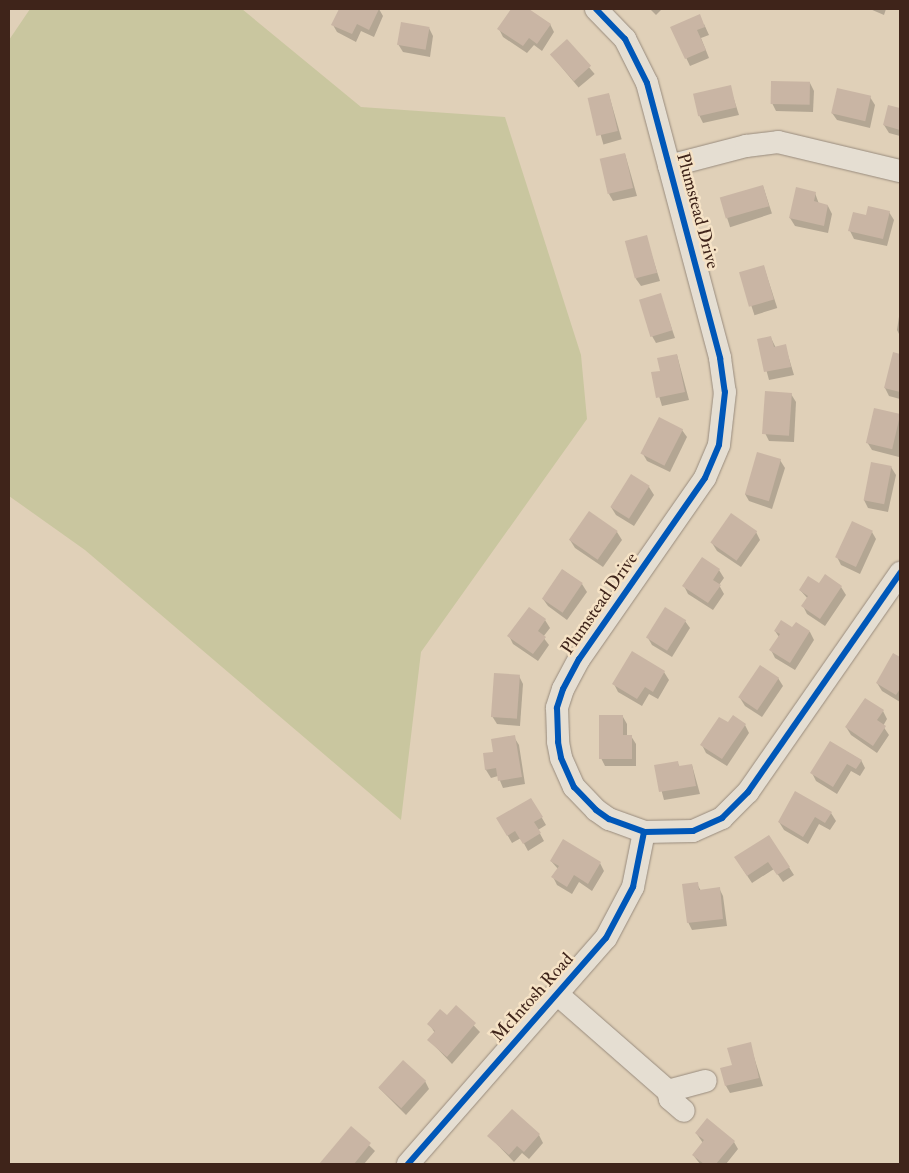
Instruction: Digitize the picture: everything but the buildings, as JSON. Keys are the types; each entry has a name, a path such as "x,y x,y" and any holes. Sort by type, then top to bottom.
{"street":[{"name":"Plumstead Drive","path":"596,9 625,39 641,66 724,375 722,427 713,462 697,491 570,673 557,708 556,725 567,774 584,799 609,819 644,832 693,831 722,818 754,785 900,573"},
{"path":"669,166 746,146 778,142 900,171"},
{"name":"McIntosh Road","path":"408,1164 606,938 622,912 633,887 644,832"},
{"path":"556,994 668,1090 670,1099 684,1111"},
{"path":"668,1090 706,1081"}],"shaded area":[{"path":"30,9 242,9 361,107 505,117 581,355 587,419 421,652 401,820 85,550 9,496 9,40"}],"cycle path":[{"path":"596,9 625,39 647,83 720,358 725,392 719,445 705,478 579,659 563,689 557,708 558,742 561,758 574,787 596,810 609,819 644,832 693,831 722,818 748,792 900,573"},
{"path":"408,1164 606,938 633,887 644,832"}]}
